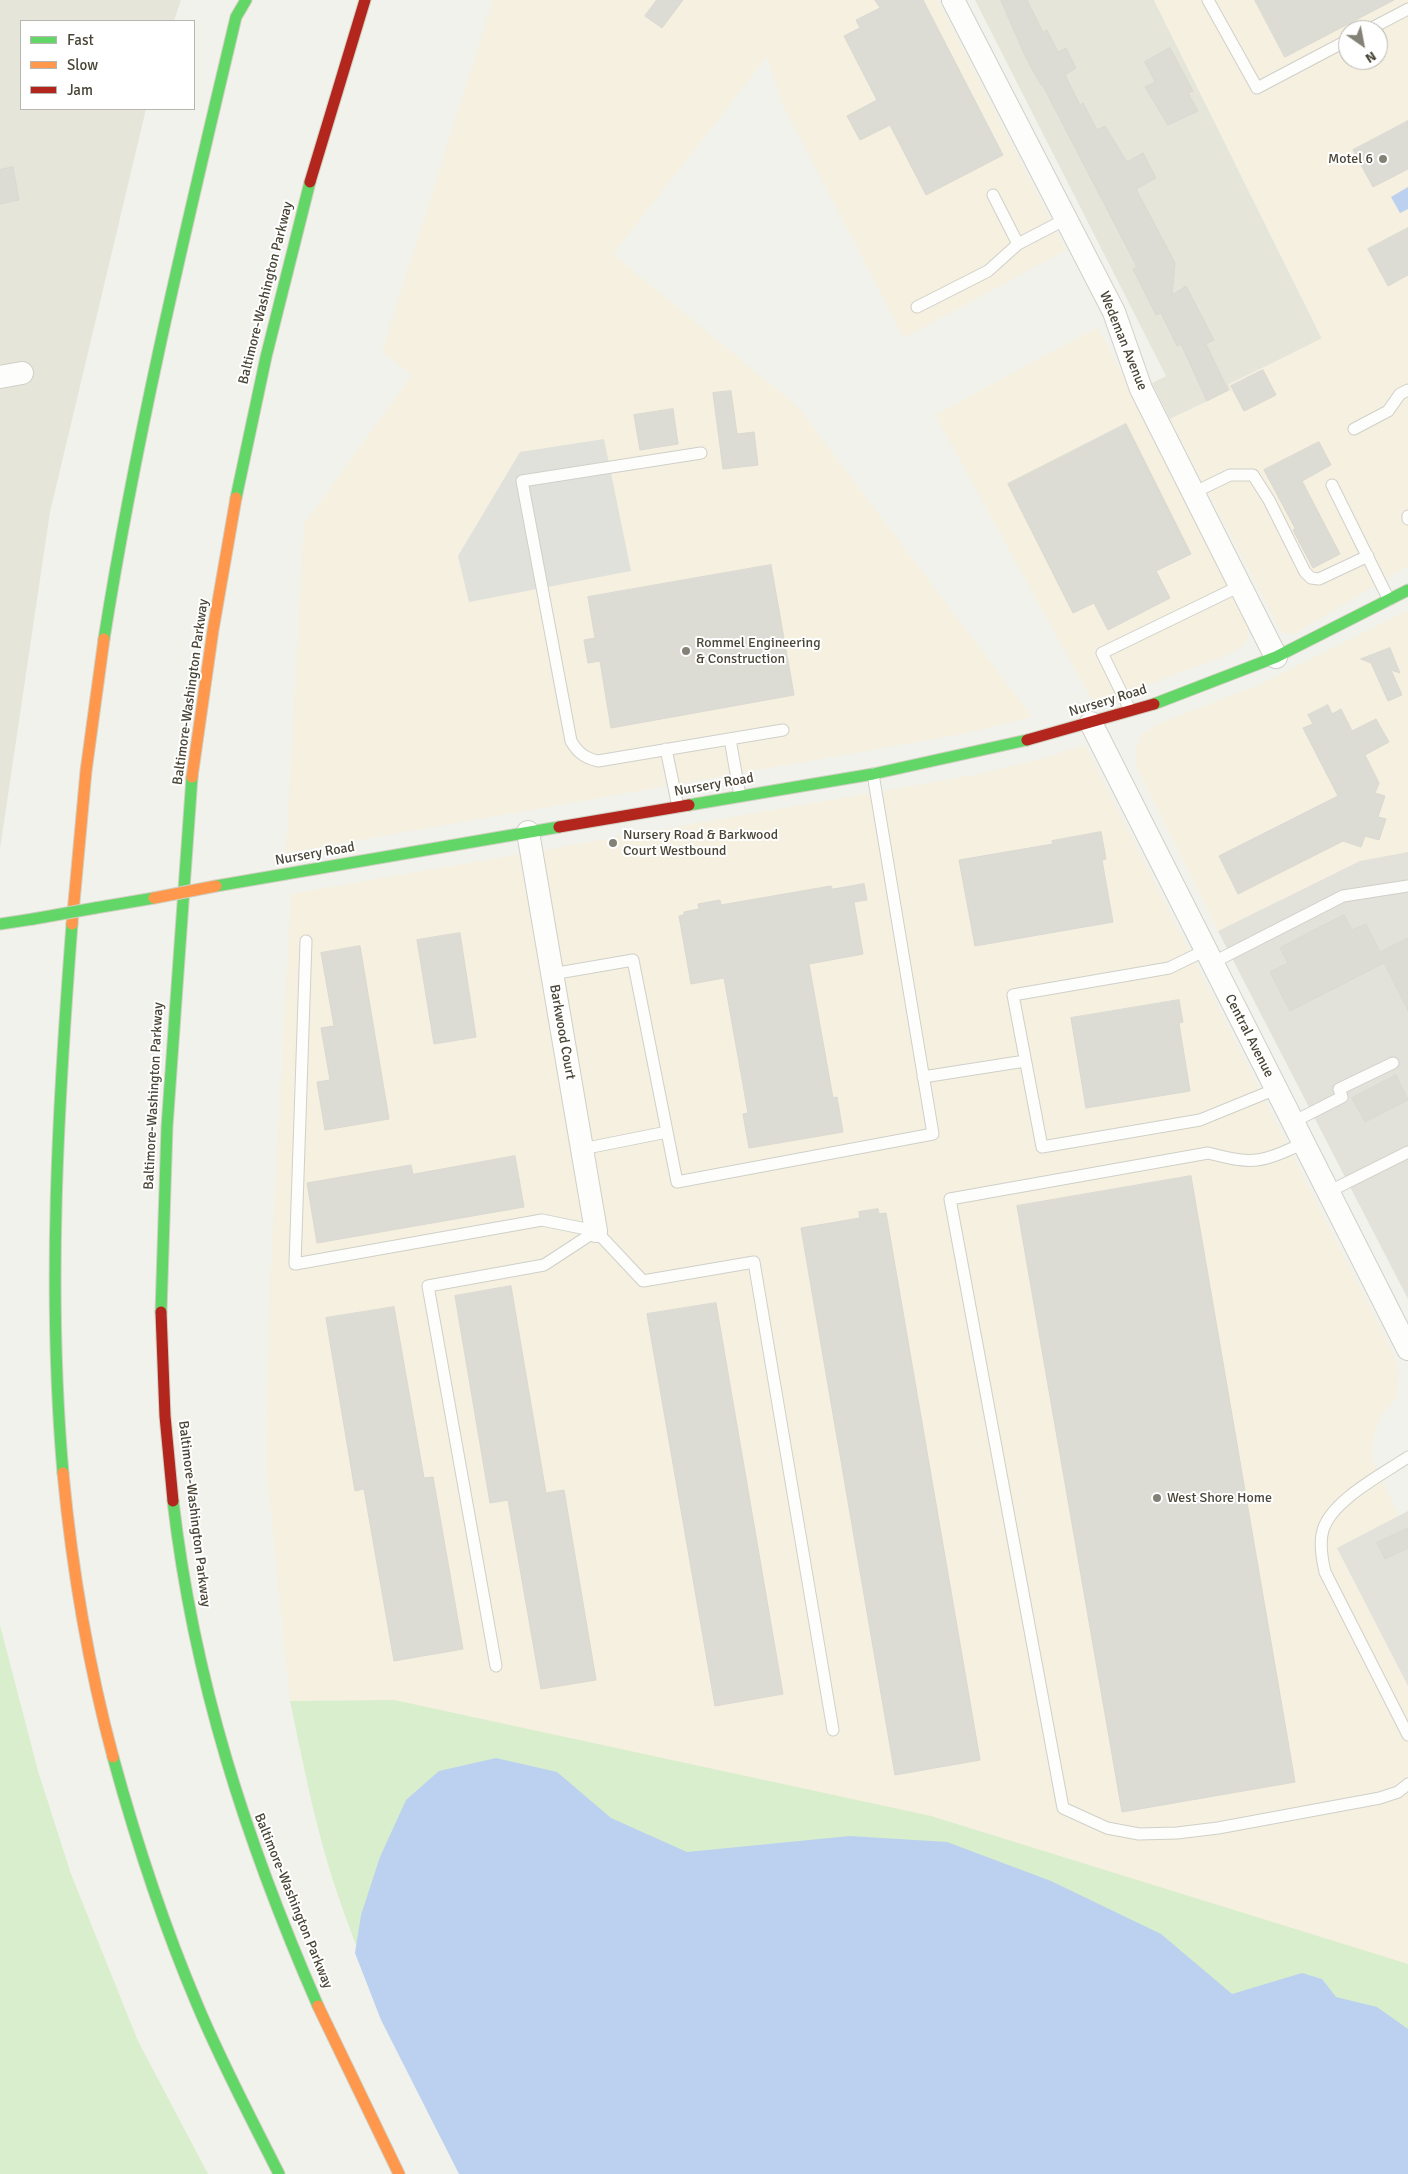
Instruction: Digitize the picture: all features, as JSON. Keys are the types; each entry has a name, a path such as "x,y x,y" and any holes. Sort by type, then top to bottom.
{"main road":[{"path":"240,0 168,305 138,450 113,582 92,722 77,862 64,1039 56,1179 54,1322 62,1460 76,1573 109,1739 138,1841 171,1940 198,2008 279,2174"},
{"path":"236,17 246,0"},
{"name":"Baltimore-Washington Parkway","path":"365,0 310,177 271,329 245,449 202,705 185,852 172,1039 164,1180 161,1320 169,1460 182,1563 212,1714 238,1804 272,1897 337,2047 399,2174"},
{"name":"Nursery Road","path":"0,924 873,774 970,755 1091,723 1214,682 1276,657 1408,590"}],"street":[{"name":"Wedeman Avenue","path":"954,0 1114,312 1141,389 1276,657"},
{"name":"Central Avenue","path":"1091,723 1328,1192 1406,1341"},
{"name":"Barkwood Court","path":"528,832 596,1231"}],"lane":[{"path":"1208,0 1257,88 1338,45"},
{"path":"1387,20 1408,9"},
{"path":"993,195 1018,244"},
{"path":"917,307 988,271 1018,244 1066,219"},
{"path":"1354,429 1388,411 1400,394 1408,390"},
{"path":"701,452 522,481 571,741 576,750 586,758 598,761 783,730"},
{"path":"1193,493 1230,475 1253,475 1269,500 1305,572 1311,578 1320,579 1368,556"},
{"path":"1332,485 1389,600"},
{"path":"1130,710 1102,653 1240,586"},
{"path":"730,739 740,796"},
{"path":"666,749 678,806"},
{"path":"552,974 633,960 677,1182 933,1134 873,774"},
{"path":"1276,1088 1200,1120 1042,1147 1013,995 1168,968 1209,956 1343,896 1408,886"},
{"path":"306,942 295,1264 542,1220 596,1231 643,1281 754,1262 833,1730"},
{"path":"924,1078 1025,1061"},
{"path":"1293,1122 1342,1098 1339,1089 1393,1063"},
{"path":"582,1149 667,1132"},
{"path":"1304,1143 1259,1161 1239,1161 1208,1153 950,1199 1063,1808 1107,1828 1140,1834 1177,1833 1218,1828 1380,1798 1398,1792 1408,1784"},
{"path":"1328,1192 1408,1152"},
{"path":"496,1666 428,1286 544,1265 596,1231"},
{"path":"1408,1457 1352,1495 1330,1516 1323,1530 1321,1551 1324,1572 1408,1735"}],"shaded area":[{"path":"0,0 181,0 174,20 20,20 20,110 146,110 50,512 0,849"},
{"path":"493,0 938,0 1066,250 904,338 782,103 767,57 613,254 798,407 1032,717 962,734 286,853 304,524 412,375 382,352"},
{"path":"975,0 1154,0 1322,339 1229,384 1231,390 1170,419 1152,383 1166,376"},
{"path":"1154,0 1408,0 1408,566 1294,634 1286,634 1280,630 1170,419 1231,390 1229,385 1322,338"},
{"path":"1098,327 1246,617 1249,633 1244,645 1232,653 1147,685 1093,702 935,415"},
{"path":"604,439 631,571 469,602 458,556 520,452"},
{"path":"1408,610 1408,852 1360,861 1218,931 1136,767 1136,748 1142,734 1158,724 1261,684"},
{"path":"1085,745 1393,1353 1399,1371 1397,1397 1380,1418 1373,1439 1372,1459 1399,1516 1337,1548 1408,1686 1408,1964 394,1700 290,1701 266,1462 270,1286 291,894 974,775 1045,758"},
{"path":"1408,852 1408,1299 1218,931 1360,861"},
{"path":"1408,1511 1408,1686 1337,1548"}],"green space":[{"path":"0,1625 38,1771 71,1874 138,2041 208,2174 0,2174"},
{"path":"394,1700 931,1816 1408,1964 1408,2174 391,2034 351,1933 330,1871 313,1808 290,1701"}],"water":[{"path":"1408,187 1408,209 1400,213 1391,197"},
{"path":"496,1758 557,1772 611,1818 687,1852 850,1836 947,1842 1051,1881 1161,1934 1232,1994 1302,1973 1322,1979 1336,1997 1377,2007 1408,2029 1408,2174 459,2174 381,2020 355,1953 361,1915 380,1857 406,1800 439,1771"}],"building":[{"path":"657,0 683,0 662,28 645,16"},
{"path":"875,0 923,0 1003,155 926,195 890,125 860,140 847,116 877,100 844,36 860,28 856,20 880,8"},
{"path":"1001,0 1027,0 1043,32 1047,30 1058,52 1066,48 1076,68 1065,75 1080,105 1083,103 1097,130 1105,126 1127,162 1143,153 1156,178 1136,189 1175,263 1172,295 1186,286 1214,340 1206,344 1228,390 1207,401 1181,344 1177,346 1161,313 1156,315 1133,269 1137,267 1042,84 1026,58"},
{"path":"1255,0 1394,0 1356,20 1338,20 1338,29 1285,57"},
{"path":"1170,48 1193,91 1188,93 1198,111 1168,125 1145,87 1155,82 1145,62"},
{"name":"Motel 6","path":"1408,121 1408,169 1373,187 1353,150"},
{"path":"13,167 19,200 0,204 0,170"},
{"path":"1408,228 1408,275 1388,286 1368,249"},
{"path":"1263,370 1276,395 1244,411 1231,386"},
{"path":"731,391 737,434 754,432 758,465 723,469 713,393"},
{"path":"673,409 678,444 640,450 634,415"},
{"path":"1126,424 1191,554 1156,571 1170,598 1108,630 1094,603 1073,613 1008,484"},
{"path":"1319,442 1331,465 1302,481 1340,554 1313,568 1293,530 1295,528 1264,470"},
{"name":"Rommel Engineering & Construction","path":"771,565 794,695 611,728 600,661 588,663 584,640 595,638 588,597"},
{"path":"1390,648 1400,673 1391,670 1402,695 1388,701 1371,663 1361,659"},
{"path":"1328,705 1332,714 1341,709 1352,731 1376,719 1389,742 1365,755 1379,783 1375,793 1385,796 1378,817 1386,819 1379,840 1365,836 1361,847 1343,841 1238,894 1219,856 1338,796 1303,728 1313,724 1308,715"},
{"path":"1101,832 1106,859 1102,860 1113,922 975,946 959,860 1053,844 1052,841"},
{"path":"864,884 867,900 854,902 863,954 809,964 833,1098 837,1097 843,1132 749,1148 743,1114 748,1113 724,978 691,984 679,916 684,915 684,912 699,909 698,904 720,900 721,905 831,886 832,889"},
{"path":"1344,915 1352,930 1366,924 1380,952 1408,938 1408,1011 1384,963 1290,1011 1270,972 1288,963 1280,948"},
{"path":"460,933 476,1037 434,1044 417,940"},
{"path":"360,946 389,1119 325,1130 317,1082 330,1080 321,1028 334,1026 321,953"},
{"path":"1179,1000 1183,1022 1179,1023 1190,1091 1086,1108 1071,1018"},
{"path":"1396,1075 1408,1100 1365,1122 1352,1098"},
{"path":"515,1156 524,1207 317,1243 307,1183 411,1165 413,1174"},
{"name":"West Shore Home","path":"1191,1176 1295,1782 1122,1812 1017,1206"},
{"path":"878,1209 879,1214 886,1213 980,1760 895,1775 801,1228 860,1218 859,1212"},
{"path":"511,1286 546,1493 564,1490 596,1680 541,1689 508,1500 490,1503 455,1296"},
{"path":"716,1303 783,1694 715,1706 647,1314"},
{"path":"394,1307 424,1478 433,1477 463,1649 394,1661 364,1489 355,1491 326,1318"},
{"path":"1408,1528 1408,1548 1385,1559 1377,1543"}],"traffic: fast":[{"path":"104,639 117,561 164,327 236,17 246,0"},
{"path":"236,498 266,357 310,182"},
{"path":"1154,704 1276,657 1408,590"},
{"path":"689,805 873,774 1027,740"},
{"path":"161,1312 167,1127 192,777"},
{"path":"216,886 559,827"},
{"path":"95,908 154,898"},
{"path":"33,919 95,908"},
{"path":"0,924 33,919"},
{"path":"63,1473 56,1336 56,1198 62,1061 72,924"},
{"path":"173,1501 182,1568 194,1633 226,1759 268,1883 318,2006"},
{"path":"113,1757 151,1882 185,1974 206,2026 279,2174"}],"traffic: slow":[{"path":"192,777 213,630 236,498"},
{"path":"72,924 86,771 104,639"},
{"path":"154,898 216,886"},
{"path":"63,1473 82,1616 96,1687 113,1757"},
{"path":"318,2006 399,2174"}],"traffic: jam":[{"path":"310,182 365,0"},
{"path":"1027,740 1154,704"},
{"path":"559,827 689,805"},
{"path":"161,1312 165,1416 173,1501"}],"place":[{"name":"Motel 6","path":"1383,159"},
{"name":"Rommel Engineering & Construction","path":"686,651"},
{"name":"Nursery Road & Barkwood Court Westbound","path":"613,843"},
{"name":"West Shore Home","path":"1157,1498"}]}
